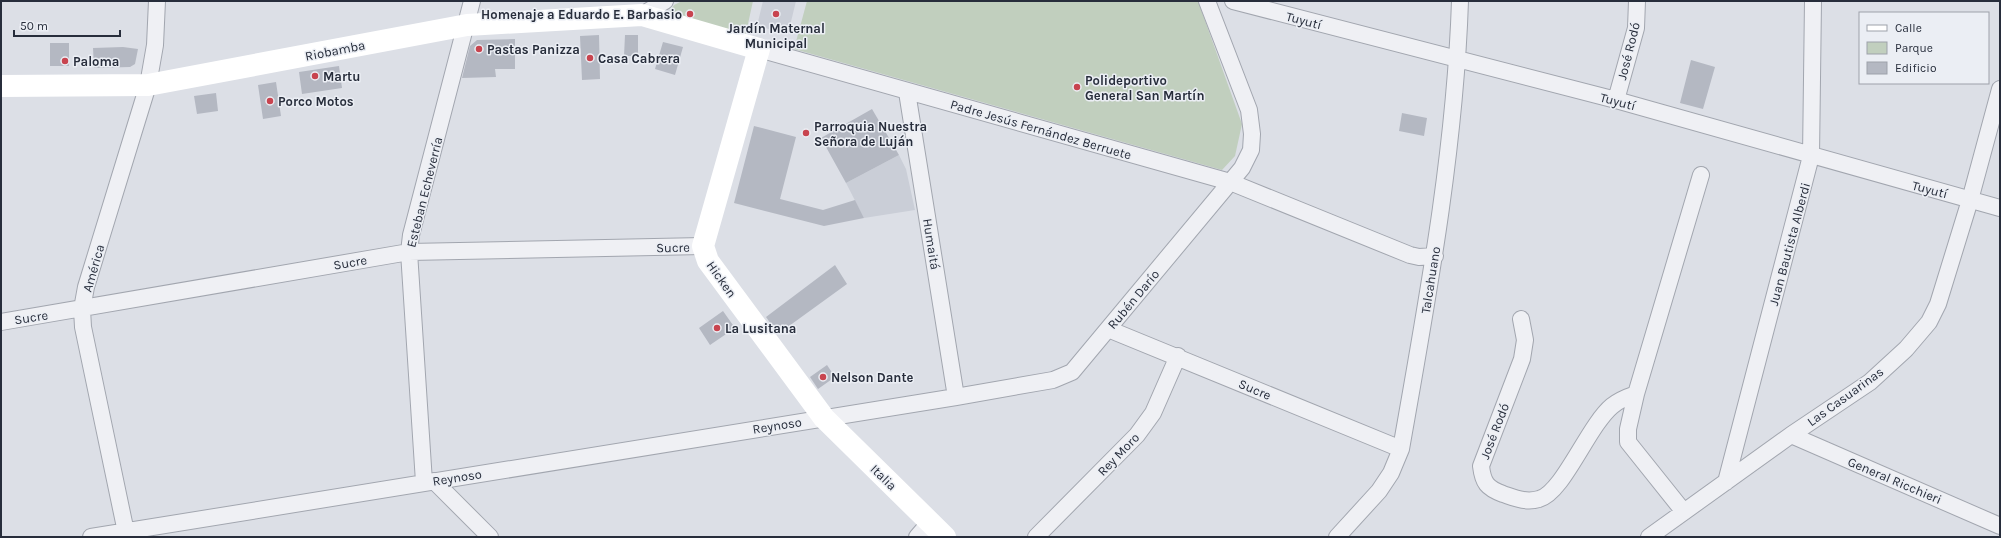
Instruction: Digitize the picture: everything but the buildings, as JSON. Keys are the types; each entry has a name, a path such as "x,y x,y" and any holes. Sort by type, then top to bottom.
{"street":[{"name":"América","path":"126,534 83,327 82,309 86,287 148,85 155,45 157,1"},
{"name":"Esteban Echeverría","path":"429,481 408,252 411,235 467,25 472,1"},
{"name":"Riobamba","path":"1,86 148,85 467,25 642,8 665,1"},
{"name":"Rubén Darío","path":"824,418 1053,380 1072,372 1242,168 1251,150 1252,134 1249,110 1207,1"},
{"name":"Tuyutí","path":"1233,1 1616,100 2000,208"},
{"name":"Talcahuano","path":"1337,537 1379,491 1391,473 1401,449 1435,256 1458,60 1460,1"},
{"name":"José Rodó","path":"1616,100 1636,28 1637,1"},
{"name":"Juan Bautista Alberdi","path":"1726,482 1811,156 1813,1"},
{"name":"Padre Jesús Fernández Berruete","path":"642,8 759,49 1230,182 1410,255 1419,257 1435,256"},
{"name":"Hicken","path":"759,49 703,246 708,261 824,418"},
{"name":"Las Casuarinas","path":"1649,537 1790,435 1870,382 1906,348 1929,322 1938,304 1970,200 2000,89"},
{"name":"Humaitá","path":"907,92 956,397"},
{"path":"1684,512 1628,442 1628,429 1636,394 1701,175"},
{"name":"Sucre","path":"1,322 408,252 703,246"},
{"name":"José Rodó","path":"1521,319 1525,340 1522,359 1481,466 1482,479 1486,485 1496,492 1523,501 1539,499 1550,493 1562,477 1594,426 1611,407 1624,398 1636,394"},
{"name":"Sucre","path":"1108,329 1178,356 1401,449"},
{"name":"Rey Moro","path":"1036,537 1137,435 1153,413 1178,356"},
{"name":"Reynoso","path":"91,537 126,534 429,481 824,418"},
{"name":"Italia","path":"824,418 931,532"},
{"name":"General Ricchieri","path":"1790,435 2000,526"},
{"path":"429,481 490,537"}],"shaded area":[{"name":"Jardín Maternal Municipal","path":"763,1 796,1 788,34 757,26"},
{"path":"899,155 906,169 915,210 864,218 846,183"}],"green space":[{"path":"682,1 753,1 744,42 668,14 674,5"},
{"name":"Polideportivo General San Martín","path":"807,1 1198,1 1242,124 1235,156 1222,170 794,49"}],"place":[{"name":"Homenaje a Eduardo E. Barbasio","path":"690,14"},
{"name":"Jardín Maternal Municipal","path":"776,14"},
{"name":"Pastas Panizza","path":"479,49"},
{"name":"Casa Cabrera","path":"590,58"},
{"name":"Paloma","path":"65,61"},
{"name":"Martu","path":"315,76"},
{"name":"Polideportivo General San Martín","path":"1077,87"},
{"name":"Porco Motos","path":"270,101"},
{"name":"Parroquia Nuestra Señora de Luján","path":"806,133"},
{"name":"La Lusitana","path":"717,328"},
{"name":"Nelson Dante","path":"823,377"}]}
